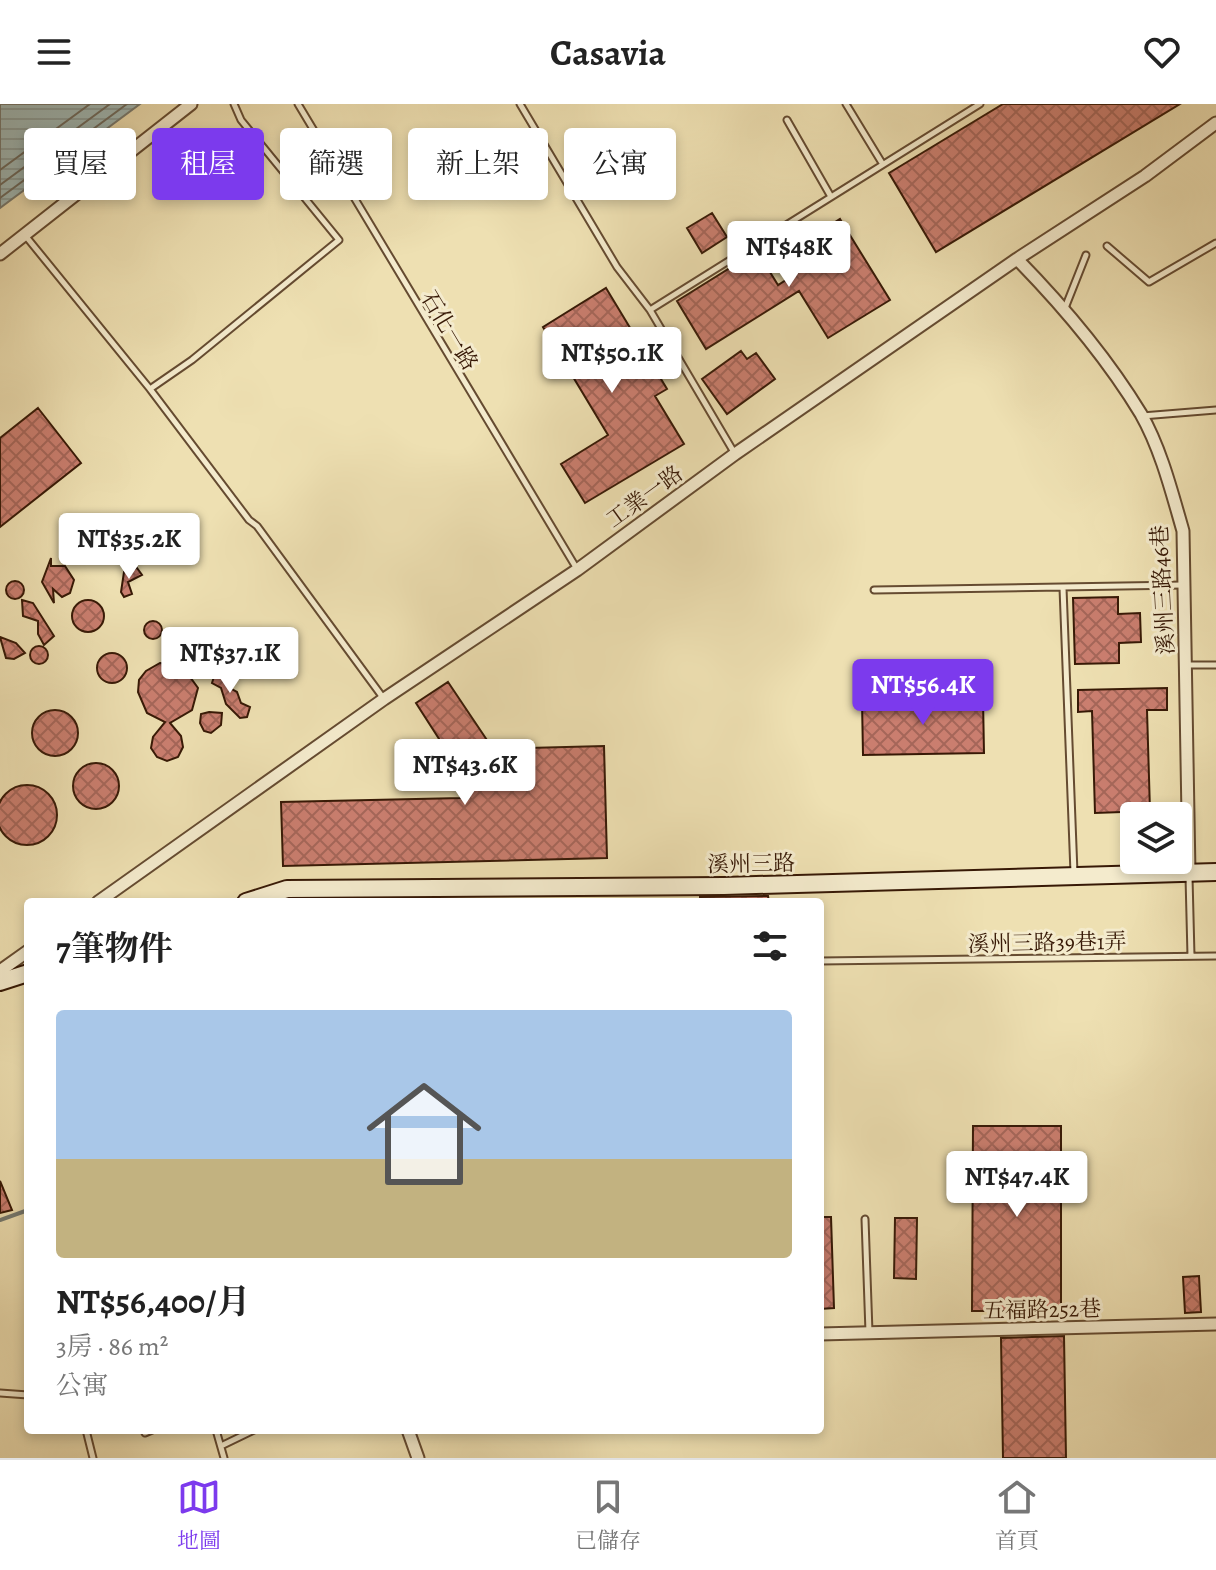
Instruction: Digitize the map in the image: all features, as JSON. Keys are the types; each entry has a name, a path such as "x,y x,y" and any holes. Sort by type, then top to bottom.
{"street":[{"path":"0,254 191,104"},
{"name":"工業一路","path":"104,898 384,699 577,570 735,454 1017,259 1145,176 1216,123"},
{"name":"溪州三路46巷","path":"1017,259 1065,308 1142,416 1183,531 1188,802"},
{"name":"溪州三路","path":"1192,873 1216,872"},
{"name":"溪州三路","path":"286,896 1166,874"},
{"path":"0,971 24,954"},
{"path":"0,982 24,974"},
{"name":"五福路252巷","path":"824,1334 1216,1324"},
{"path":"409,1434 418,1458"}],"lane":[{"path":"150,389 192,360 339,240 241,120 234,104"},
{"name":"石化一路","path":"298,104 577,570"},
{"path":"520,104 564,176"},
{"path":"846,104 882,163"},
{"path":"650,310 980,104"},
{"path":"787,120 830,195"},
{"path":"578,200 617,267 650,310 735,454"},
{"path":"23,233 150,389 249,520 257,526 384,699"},
{"path":"1107,246 1149,282 1216,243"},
{"path":"1065,308 1086,255"},
{"path":"1142,416 1216,410"},
{"path":"874,590 1183,585"},
{"path":"1063,588 1074,878"},
{"path":"1185,665 1216,665"},
{"path":"1189,874 1191,956"},
{"name":"溪州三路39巷1弄","path":"824,961 1216,956"},
{"path":"865,1219 869,1333"},
{"path":"0,1393 24,1395"},
{"path":"87,1434 93,1458"},
{"path":"217,1434 224,1458"},
{"path":"221,1446 246,1434"}],"water":[{"path":"0,104 140,104 108,128 24,128 24,190 0,208"}],"building":[{"path":"1003,104 1180,104 936,252 889,173"},
{"path":"712,213 727,237 702,253 687,228"},
{"path":"840,219 890,300 828,338 799,291 706,349 677,301 757,251 778,285 808,266 796,247"},
{"path":"606,288 667,389 655,396 684,444 585,503 561,464 608,435 543,327"},
{"path":"741,351 747,359 756,353 775,379 727,414 702,379"},
{"path":"38,408 81,463 0,527 0,438"},
{"path":"104,528 115,529 123,537 123,549 116,563 100,558 93,550 92,539"},
{"path":"51,558 51,566 65,566 74,580 70,593 62,597 53,589 54,603 42,582"},
{"path":"137,568 142,575 128,582 132,594 124,597 121,592 124,572"},
{"path":"15,581 24,590 15,599 6,590"},
{"path":"1118,597 1118,614 1140,613 1141,642 1119,643 1119,663 1075,664 1073,598"},
{"path":"22,600 33,603 54,636 44,645 38,634 38,621 23,616"},
{"path":"88,600 99,605 104,616 99,627 88,632 77,627 72,616 77,605"},
{"path":"153,621 162,630 153,639 144,630"},
{"path":"0,637 16,643 25,653 14,659 6,658"},
{"path":"35,646 43,646 48,655 46,662 35,664 30,659 30,651"},
{"path":"112,653 123,657 127,668 123,679 112,683 101,679 97,668 101,657"},
{"path":"160,663 182,666 198,688 192,710 170,723 181,736 183,747 178,757 167,761 157,757 151,748 153,737 165,722 147,713 138,692 139,680 146,671"},
{"path":"217,667 227,677 230,688 237,692 241,703 250,707 247,717 240,718 226,704 221,688 212,683"},
{"path":"448,682 493,749 604,746 607,858 283,866 281,802 461,798 459,770 416,703"},
{"path":"1167,688 1167,710 1147,710 1150,802 1120,802 1120,812 1095,813 1092,711 1078,712 1078,690"},
{"path":"983,699 984,753 863,755 862,701"},
{"path":"55,710 71,717 78,733 71,749 55,756 39,749 32,733 39,717"},
{"path":"222,713 221,725 211,733 204,731 200,723 201,714"},
{"path":"96,763 112,770 119,786 112,802 96,809 80,802 73,786 80,770"},
{"path":"27,785 38,788 48,794 57,815 54,826 48,836 38,842 27,845 16,842 6,836 0,826 0,804 6,794 16,788"},
{"path":"768,896 768,898 700,898"},
{"path":"973,1126 1061,1126 1061,1311 972,1311"},
{"path":"0,1181 12,1210 0,1213"},
{"path":"824,1217 831,1217 834,1308 824,1309"},
{"path":"895,1218 917,1218 916,1279 894,1278"},
{"path":"1199,1276 1201,1312 1185,1313 1183,1277"},
{"path":"1064,1336 1066,1458 1003,1458 1001,1338"}],"waterway":[{"path":"0,1220 24,1211"}]}
